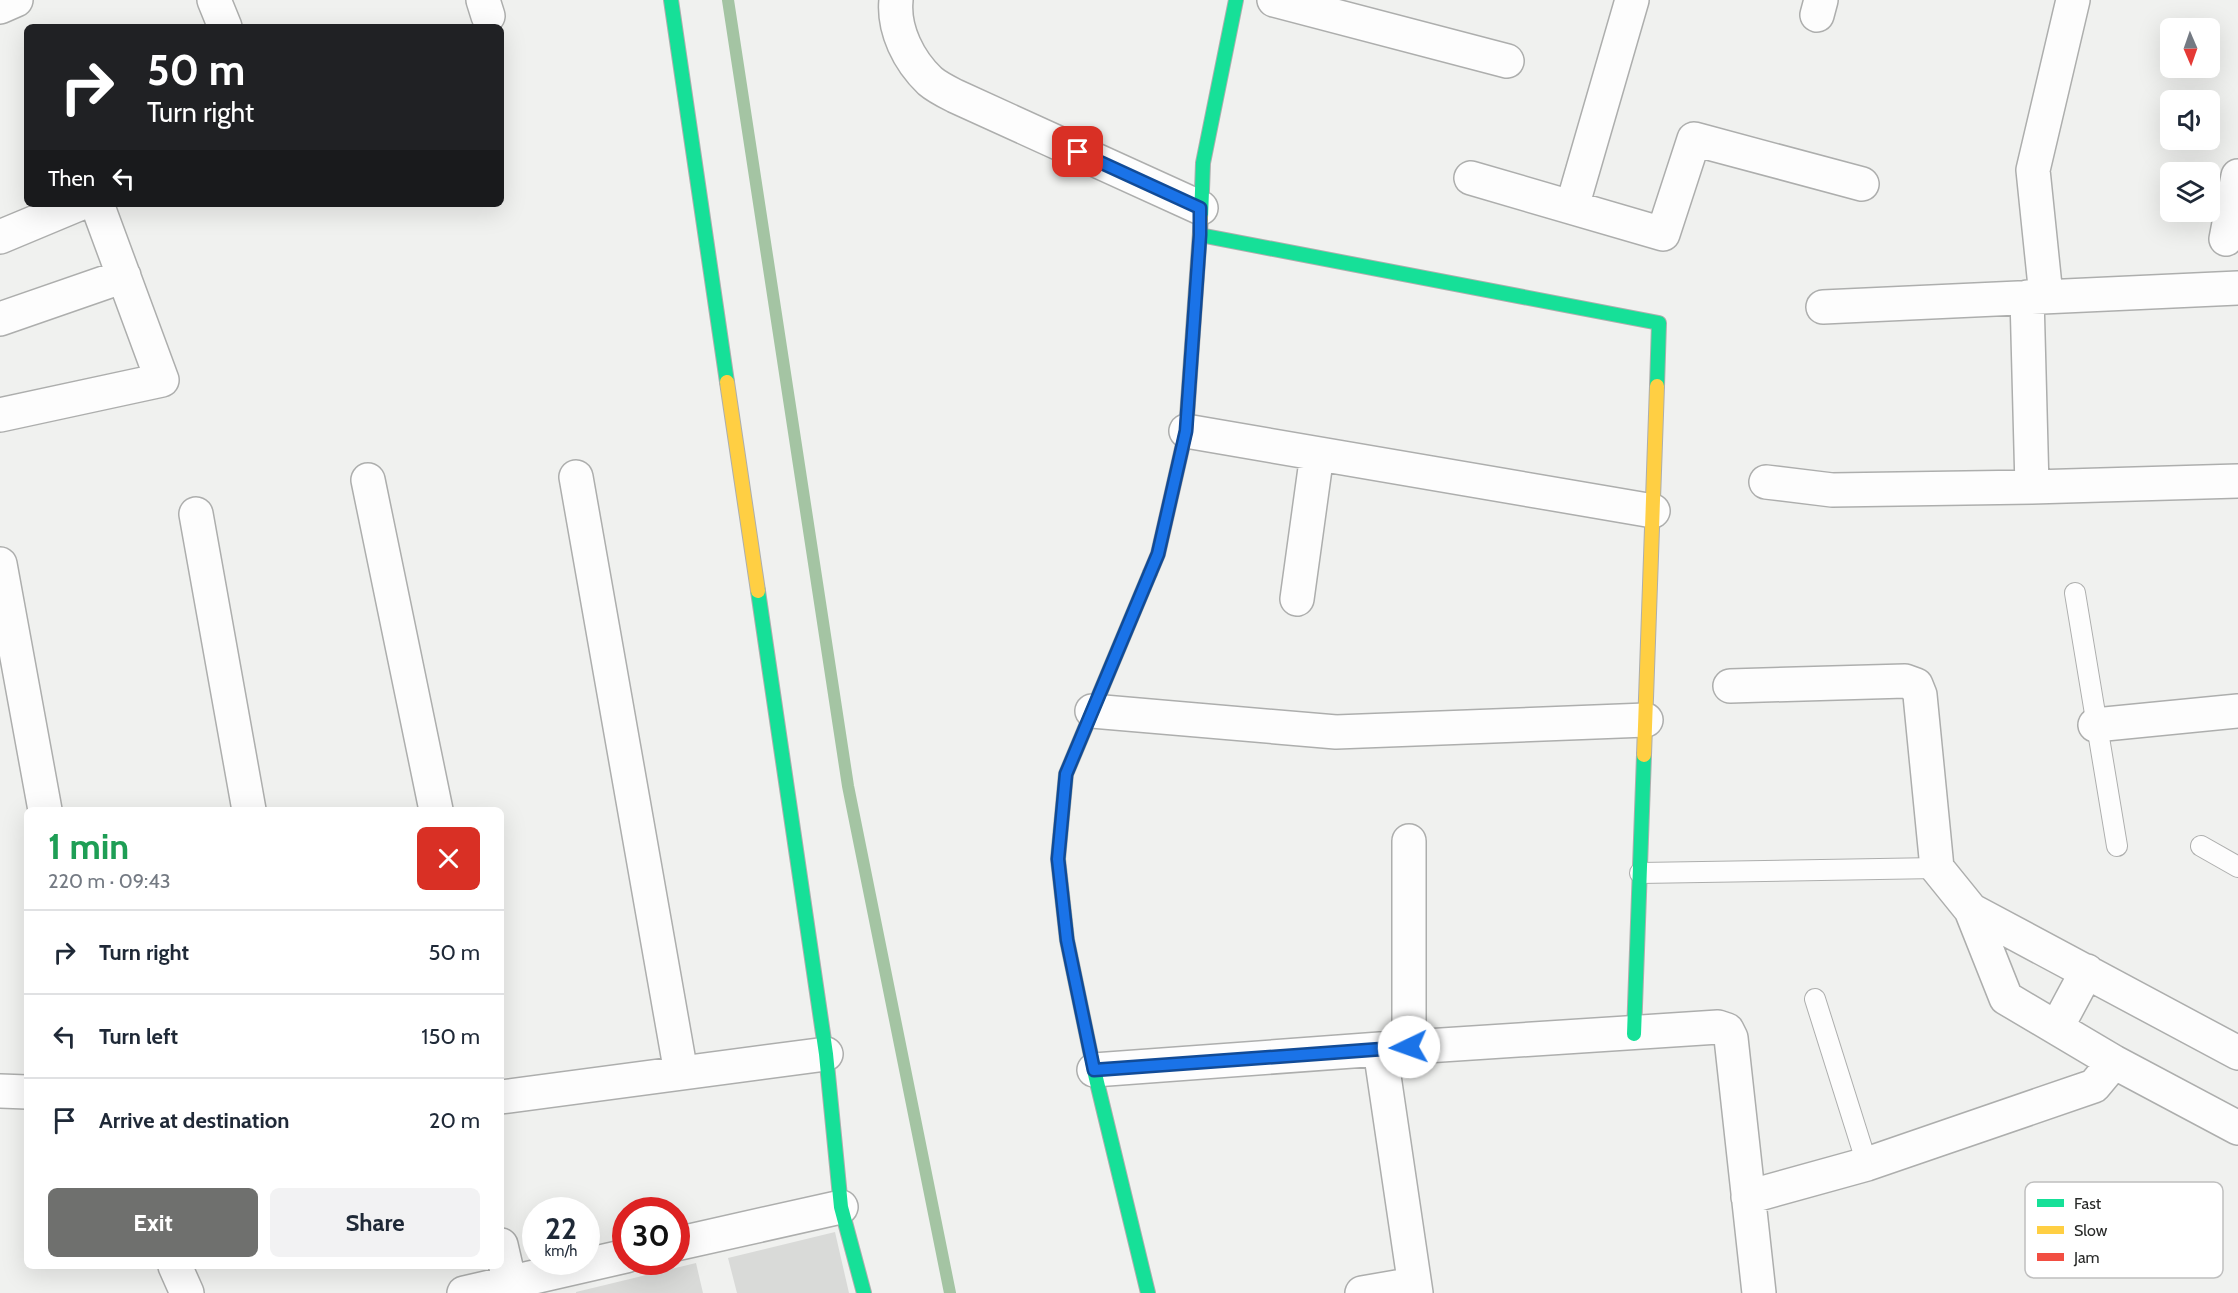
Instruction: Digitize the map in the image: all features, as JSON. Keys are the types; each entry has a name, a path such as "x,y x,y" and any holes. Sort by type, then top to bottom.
{"street":[{"path":"0,7 16,0"},
{"path":"214,0 224,24"},
{"path":"671,0 825,1054 841,1207 864,1293"},
{"path":"896,0 897,26 912,61 932,82 1200,222 1659,323 1635,1034"},
{"path":"1148,1293 1094,1070 1067,940 1058,859 1066,774 1158,554 1186,431 1203,163 1236,0"},
{"path":"1274,0 1507,61"},
{"path":"1572,207 1632,0"},
{"path":"2032,487 2036,297 2033,170 2073,0"},
{"path":"1471,178 1663,234 1694,139 1862,184"},
{"path":"2226,239 2238,176"},
{"path":"0,237 72,207"},
{"path":"0,414 162,380 98,207"},
{"path":"0,319 124,276"},
{"path":"1822,307 2238,288"},
{"path":"1186,431 1653,511"},
{"path":"1297,599 1317,453"},
{"path":"576,477 681,1073"},
{"path":"368,480 435,807"},
{"path":"1766,482 1832,490 2238,481"},
{"path":"195,514 248,807"},
{"path":"0,564 44,807"},
{"path":"1730,686 1905,681 1916,685 1920,695 1936,868 1971,910 2006,998 2114,1062 2238,1128"},
{"path":"1092,711 1336,732 1646,720"},
{"path":"2095,725 2238,711"},
{"path":"1362,1293 1415,1289 1394,1048 1409,841"},
{"path":"1971,910 2238,1053"},
{"path":"2056,1027 2087,971"},
{"path":"1094,1070 1718,1027 1727,1030 1731,1038 1759,1293"},
{"path":"504,1097 825,1054"},
{"path":"1748,1197 1867,1164 2094,1086 2114,1062"},
{"path":"0,1091 24,1092"},
{"path":"690,1241 841,1207"},
{"path":"504,1258 511,1288"},
{"path":"464,1293 511,1288 612,1260"},
{"path":"176,1269 187,1293"}],"lane":[{"path":"2075,594 2095,725 2117,846"},
{"path":"2201,846 2238,867"},
{"path":"1640,873 1936,868"},
{"path":"1815,999 1867,1164"}],"building":[{"path":"835,1232 849,1293 737,1293 728,1258"},
{"path":"696,1263 703,1293 576,1293 646,1275 690,1275 690,1264"}],"waterway":[{"path":"728,0 848,786 950,1293"}],"traffic: fast":[{"path":"671,0 727,382"},
{"path":"1201,218 1203,163 1236,0"},
{"path":"1200,235 1659,323 1657,386"},
{"path":"1148,1293 1094,1070 1067,940 1058,859 1066,774 1150,573"},
{"path":"758,591 826,1054 841,1207 864,1293"},
{"path":"1634,1034 1644,755"}],"traffic: slow":[{"path":"1187,417 1201,218"},
{"path":"727,382 758,591"},
{"path":"1644,755 1657,386"}],"traffic: jam":[{"path":"1150,573 1158,554 1186,431 1187,417"}],"route":[{"path":"1078,152 1200,208 1186,431 1158,554 1066,774 1058,859 1067,940 1094,1070 1409,1047"}]}
